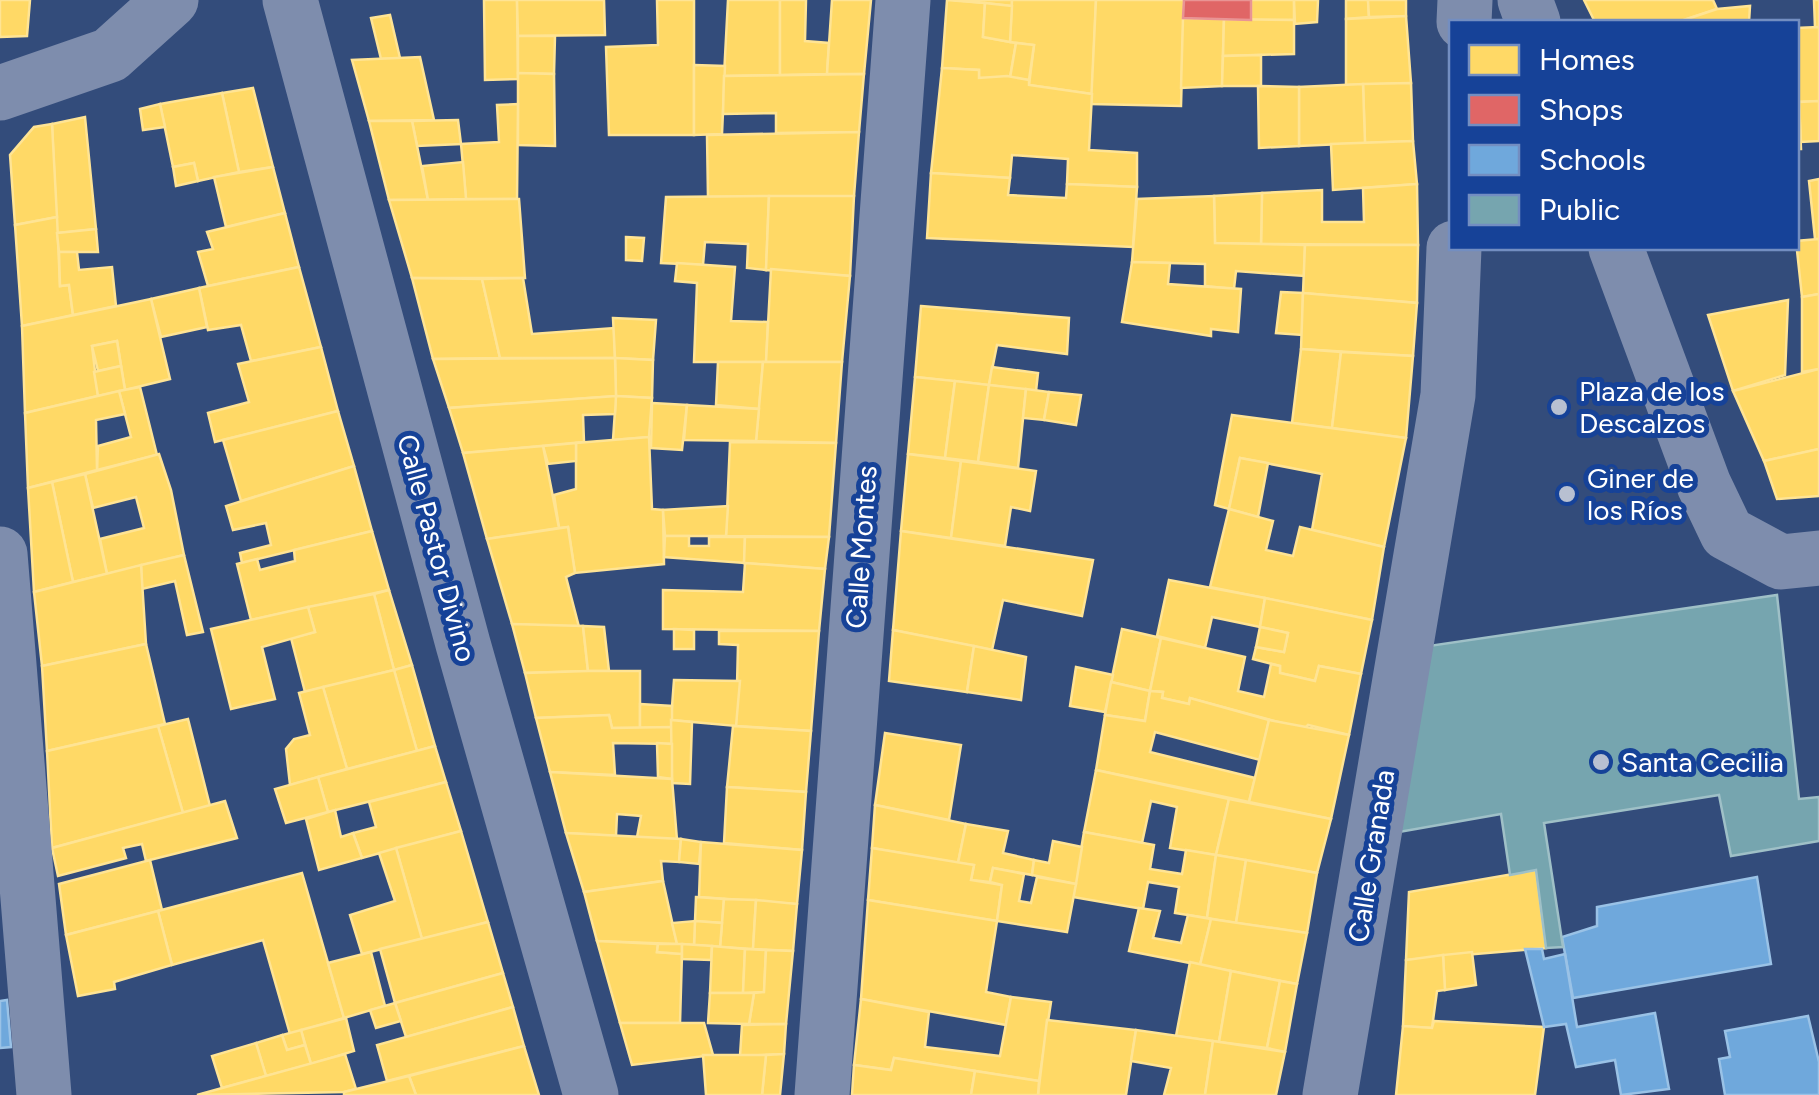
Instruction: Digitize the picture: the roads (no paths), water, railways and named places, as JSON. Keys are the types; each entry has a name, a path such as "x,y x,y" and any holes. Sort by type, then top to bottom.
{"street":[{"path":"0,93 110,55 171,0"},
{"name":"Calle Pastor Divino","path":"290,0 458,626 592,1095"},
{"name":"Calle Montes","path":"822,1095 903,0"},
{"name":"Calle Granada","path":"1330,1095 1448,395 1454,250"},
{"path":"1617,250 1704,485 1727,533 1780,562 1819,558"},
{"path":"0,554 44,1095"}],"place":[{"name":"Plaza de los Descalzos","path":"1559,407"},
{"name":"Giner de los Ríos","path":"1567,494"},
{"name":"Santa Cecilia","path":"1601,762"}]}
